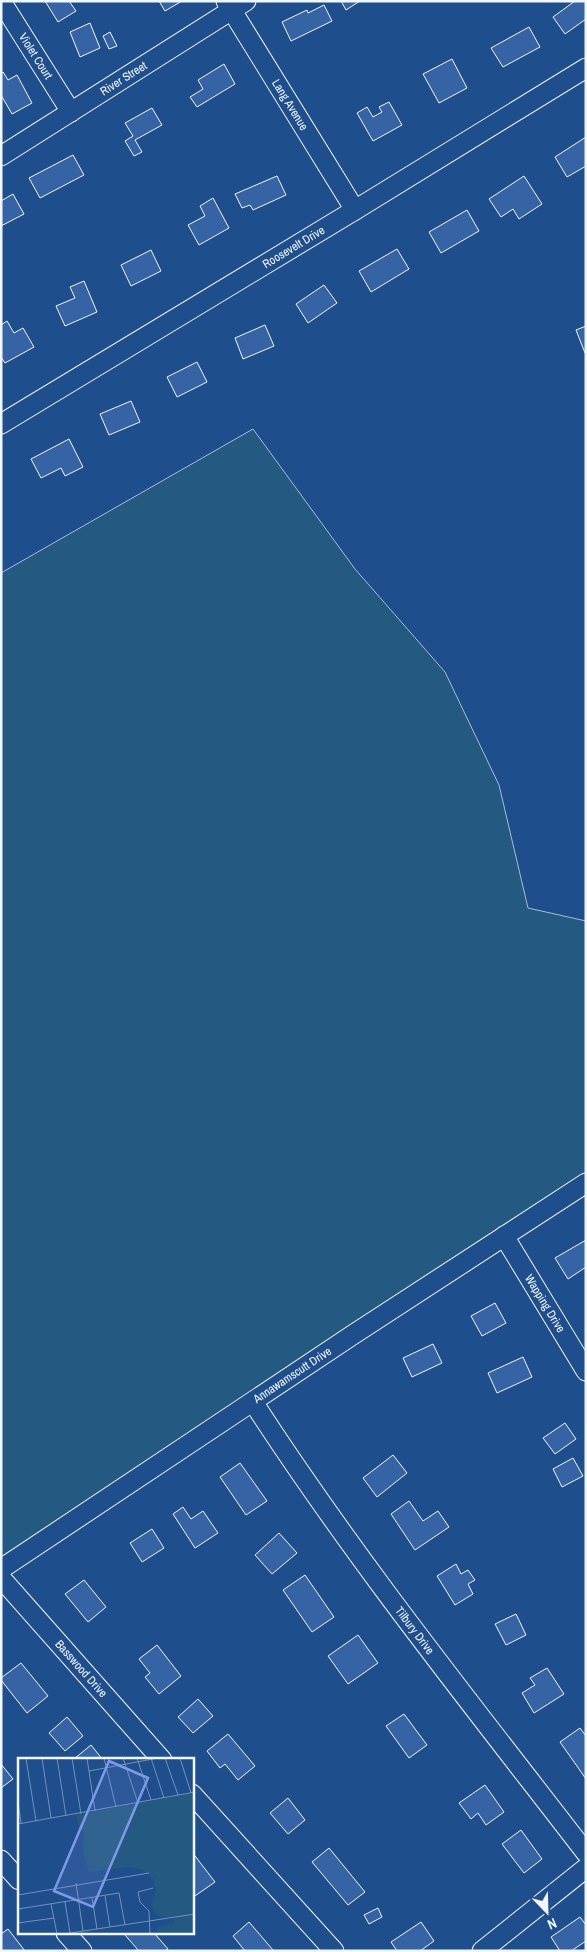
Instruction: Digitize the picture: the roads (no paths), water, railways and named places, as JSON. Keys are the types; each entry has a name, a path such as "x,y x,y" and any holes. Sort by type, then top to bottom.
{"street":[{"name":"Violet Court","path":"1,1 71,112"},
{"name":"River Street","path":"1,156 234,4"},
{"name":"Lang Avenue","path":"234,4 355,210"},
{"name":"Roosevelt Drive","path":"1,424 586,68"},
{"name":"Annawamscutt Drive","path":"1,1568 586,1183"},
{"name":"Wapping Drive","path":"504,1236 586,1371"},
{"name":"Tilbury Drive","path":"253,1402 302,1477 354,1550 586,1853"},
{"name":"Basswood Drive","path":"1,1578 160,1758"},
{"path":"194,1796 334,1951"},
{"path":"1,1860 18,1879"},
{"path":"482,1951 586,1868"},
{"path":"67,1934 82,1951"}]}
